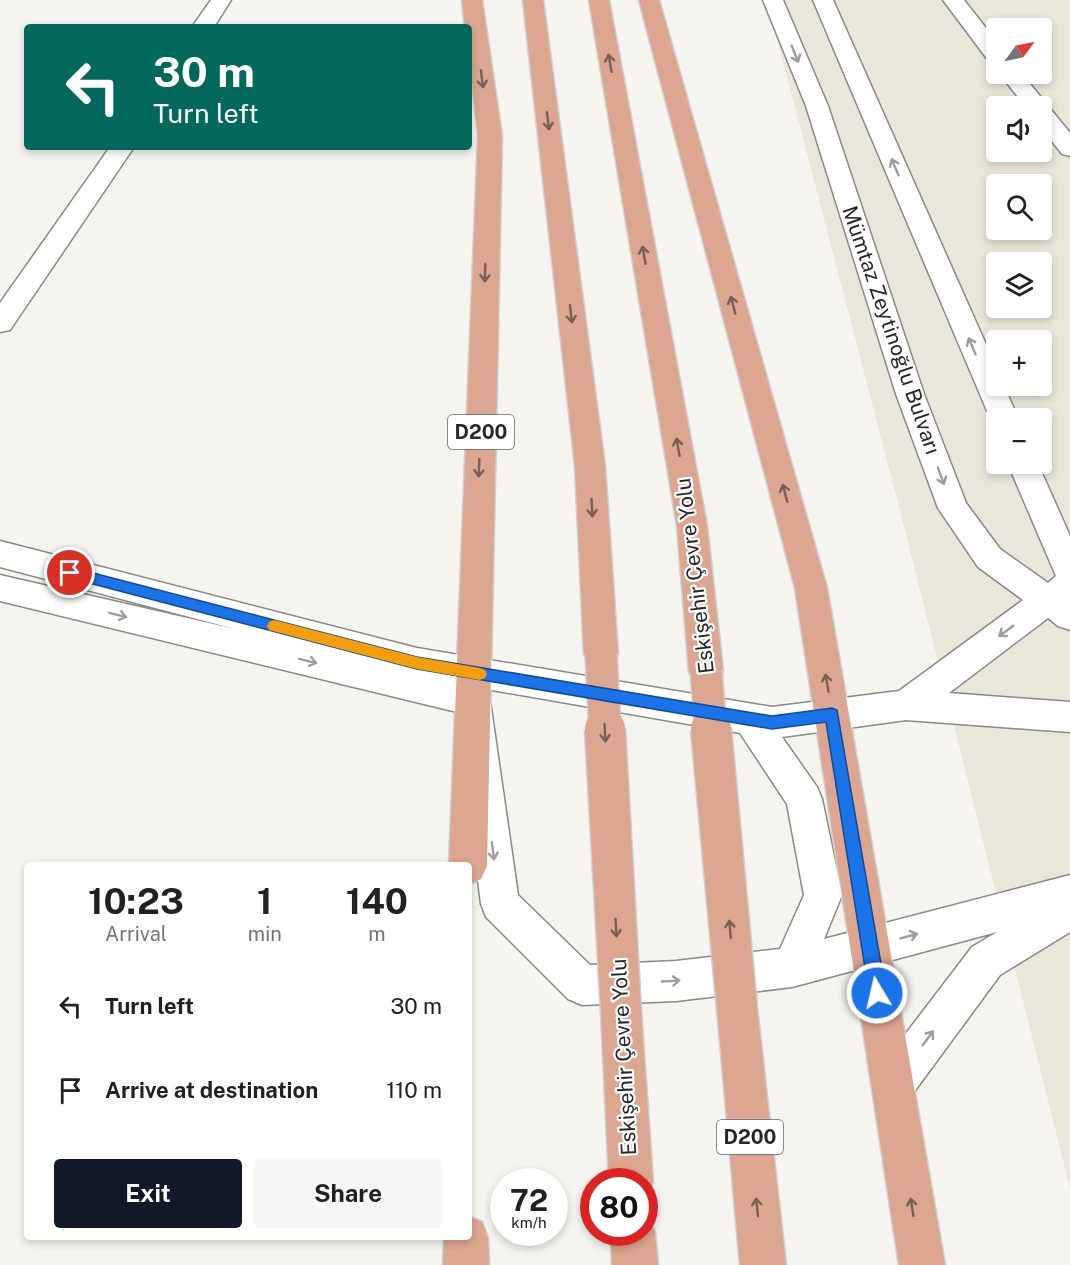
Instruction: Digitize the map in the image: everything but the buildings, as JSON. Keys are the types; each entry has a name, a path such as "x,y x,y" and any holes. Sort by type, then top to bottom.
{"highway":[{"name":"D200","path":"468,862 490,136 472,0"},
{"name":"Eskişehir Çevre Yolu","path":"533,0 590,466 629,1168"},
{"name":"Eskişehir Çevre Yolu","path":"599,0 693,526 763,1265"},
{"path":"649,0 811,588 922,1265"},
{"path":"466,1240 466,1265"},
{"path":"634,1246 635,1265"}],"street":[{"path":"205,24 221,0"},
{"name":"Mümtaz Zeytinoğlu Bulvarı","path":"773,0 817,106 910,394 953,508 989,558 1063,600"},
{"path":"823,0 1000,408"},
{"path":"953,0 986,42"},
{"path":"1019,84 1029,96"},
{"path":"1052,126 1070,149"},
{"path":"0,323 120,150"},
{"path":"1027,474 1070,572"},
{"path":"0,554 417,663 473,687"},
{"path":"0,588 473,687 772,723 906,705 1070,717"},
{"path":"906,705 1063,600"},
{"path":"473,687 500,904 582,985 676,981 792,967 1070,894"},
{"path":"750,719 804,799 823,895 792,967"},
{"path":"893,1084 986,961 1070,910"}],"shaded area":[{"path":"767,0 1070,0 1070,1188 898,503"}],"slow traffic":[{"path":"274,626 417,663 480,674"}],"route":[{"path":"70,573 417,663 772,723 832,715 877,993"}]}
